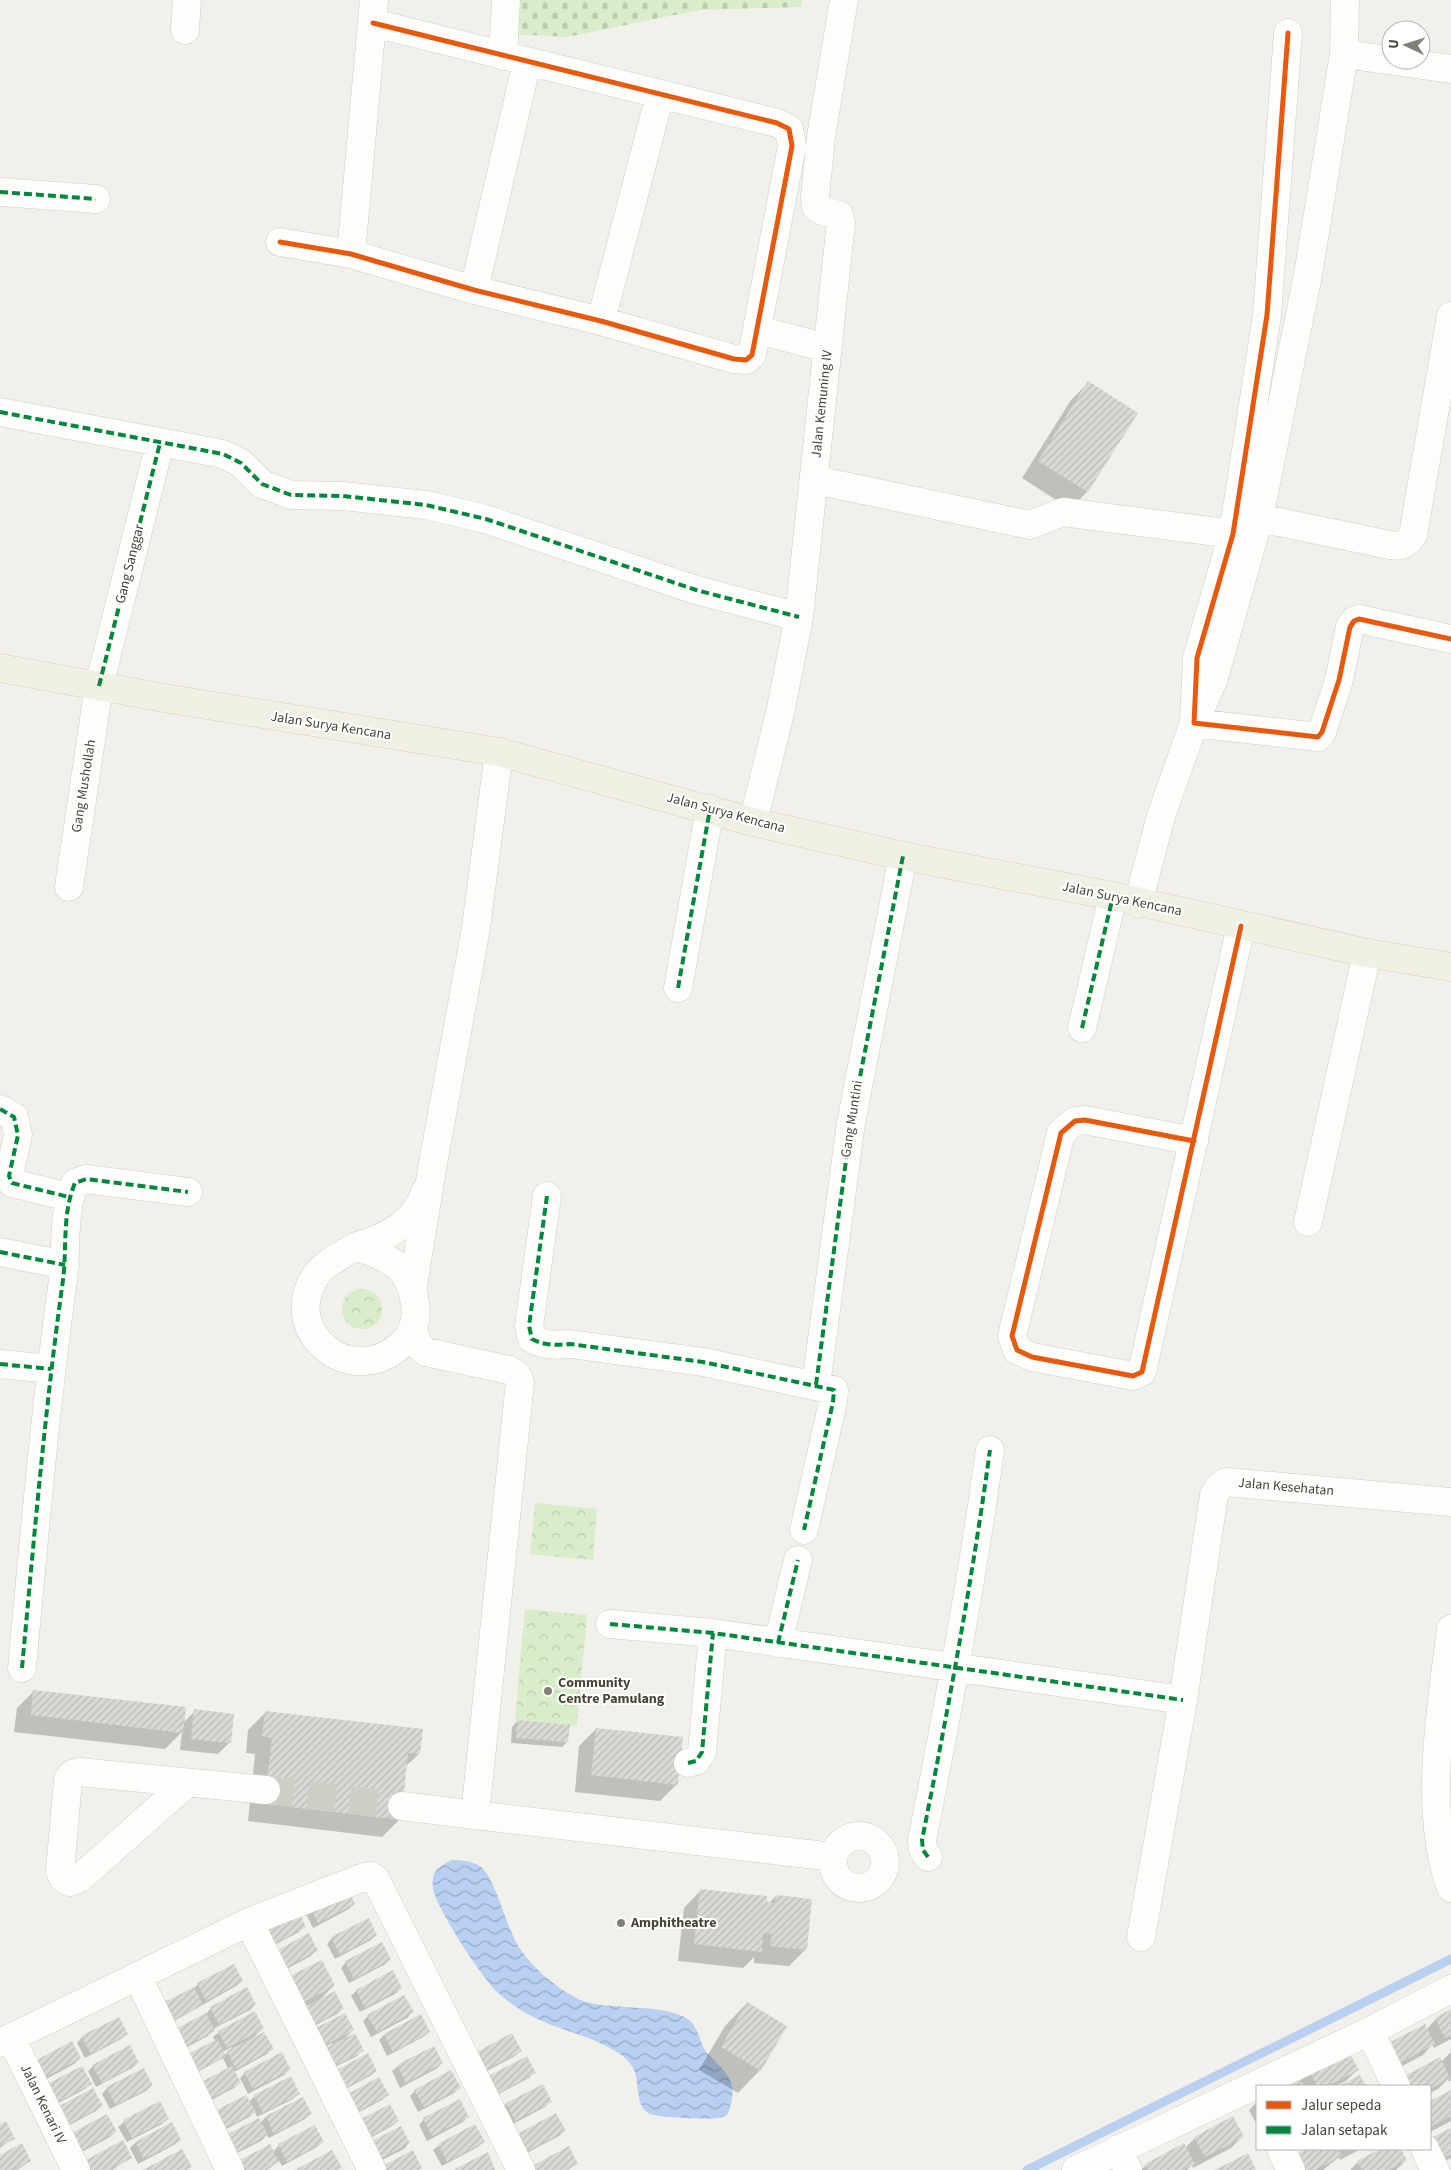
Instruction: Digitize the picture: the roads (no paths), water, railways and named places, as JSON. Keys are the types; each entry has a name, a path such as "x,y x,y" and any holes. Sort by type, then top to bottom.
{"main road":[{"name":"Jalan Surya Kencana","path":"0,668 170,699 499,752 753,822 903,856 1125,899 1367,953 1451,967"}],"street":[{"path":"185,30 187,0"},
{"path":"474,290 515,59 506,0"},
{"name":"Jalan Kemuning IV","path":"753,822 780,713 799,618 815,480 841,222 839,215 822,211 816,206 815,197 821,137 844,0"},
{"path":"1082,1028 1125,899 1161,816 1194,723 1214,678 1259,518 1308,275 1344,54 1345,0"},
{"path":"280,242 351,254 474,290 601,321 744,360 752,355 758,330 792,146 792,134 789,129 777,123 515,59 374,12 351,254"},
{"path":"1194,723 1197,658 1233,534 1267,315 1288,33"},
{"path":"1344,54 1451,69"},
{"path":"601,321 660,95"},
{"path":"0,192 96,199"},
{"path":"1259,518 1390,545 1403,546 1408,542 1412,535 1451,316"},
{"path":"758,330 827,348"},
{"path":"0,412 222,454 241,463 262,484 291,495 343,496 426,505 486,518 696,590 799,618"},
{"name":"Gang Sanggar","path":"99,686 160,442"},
{"path":"815,480 1030,525 1063,512 1233,534"},
{"path":"1194,723 1318,737 1322,732 1339,680 1350,627 1354,621 1359,619 1451,639"},
{"name":"Gang Mushollah","path":"69,887 99,686"},
{"path":"432,1169 423,1200 411,1216 395,1230 377,1241 357,1246 329,1263 318,1274 310,1287 307,1310 313,1333 322,1346 334,1356 349,1361 365,1362 380,1359 394,1352 406,1341 413,1328 417,1312 413,1286 432,1169 476,928 499,752"},
{"path":"678,988 710,809"},
{"name":"Gang Muntini","path":"816,1385 850,1123 903,856"},
{"path":"1194,1141 1085,1120 1075,1121 1061,1133 1012,1336 1017,1350 1032,1357 1133,1376 1142,1372 1194,1141 1240,926"},
{"path":"1308,1222 1367,953"},
{"path":"0,1109 14,1117 18,1130 9,1176 12,1183 69,1197"},
{"path":"22,1668 51,1369 65,1264 69,1197 75,1183 86,1179 188,1192"},
{"path":"547,1196 529,1326 532,1339 541,1344 553,1346 570,1344 685,1359 832,1388 835,1392 804,1530"},
{"path":"357,1246 389,1259 401,1269 413,1286"},
{"path":"0,1252 65,1264"},
{"path":"413,1328 417,1344 426,1352 513,1371 520,1382 476,1815"},
{"path":"0,1364 51,1369"},
{"path":"928,1857 923,1850 922,1840 956,1668 983,1507 990,1450"},
{"name":"Jalan Kesehatan","path":"1141,1937 1183,1700 1214,1494 1226,1482 1451,1502"},
{"path":"778,1643 798,1560"},
{"path":"610,1624 713,1633 1183,1700"},
{"path":"1449,1875 1439,1835 1436,1789 1442,1701 1451,1629"},
{"path":"688,1763 696,1761 702,1752 713,1633"},
{"path":"187,1783 80,1878 70,1882 61,1875 68,1780 72,1774 79,1772 266,1790"},
{"path":"402,1806 833,1857"},
{"path":"6,2040 249,1922 364,1877 374,1878 521,2170"},
{"path":"249,1922 372,2170"},
{"path":"138,1977 230,2170"},
{"path":"1271,2085 1451,1989"},
{"path":"1370,2031 1396,2085"},
{"name":"Jalan Kenari IV","path":"6,2040 76,2170"},
{"path":"1076,2170 1123,2160 1254,2094"},
{"path":"1281,2150 1291,2170"},
{"path":"1425,2150 1435,2170"}],"water":[{"path":"452,1860 475,1863 481,1867 491,1881 518,1946 536,1968 566,1992 585,2002 664,2011 678,2014 689,2020 707,2053 730,2080 732,2094 728,2114 719,2118 705,2119 650,2114 642,2107 640,2102 634,2070 630,2063 621,2055 604,2045 532,2016 497,1992 461,1942 436,1899 433,1887 434,1874 439,1867"}],"waterway":[{"path":"1027,2170 1451,1959"}],"tunnel":[{"path":"266,1790 402,1806"}],"place":[{"name":"Community Centre Pamulang","path":"548,1691"},
{"name":"Amphitheatre","path":"621,1923"}]}
